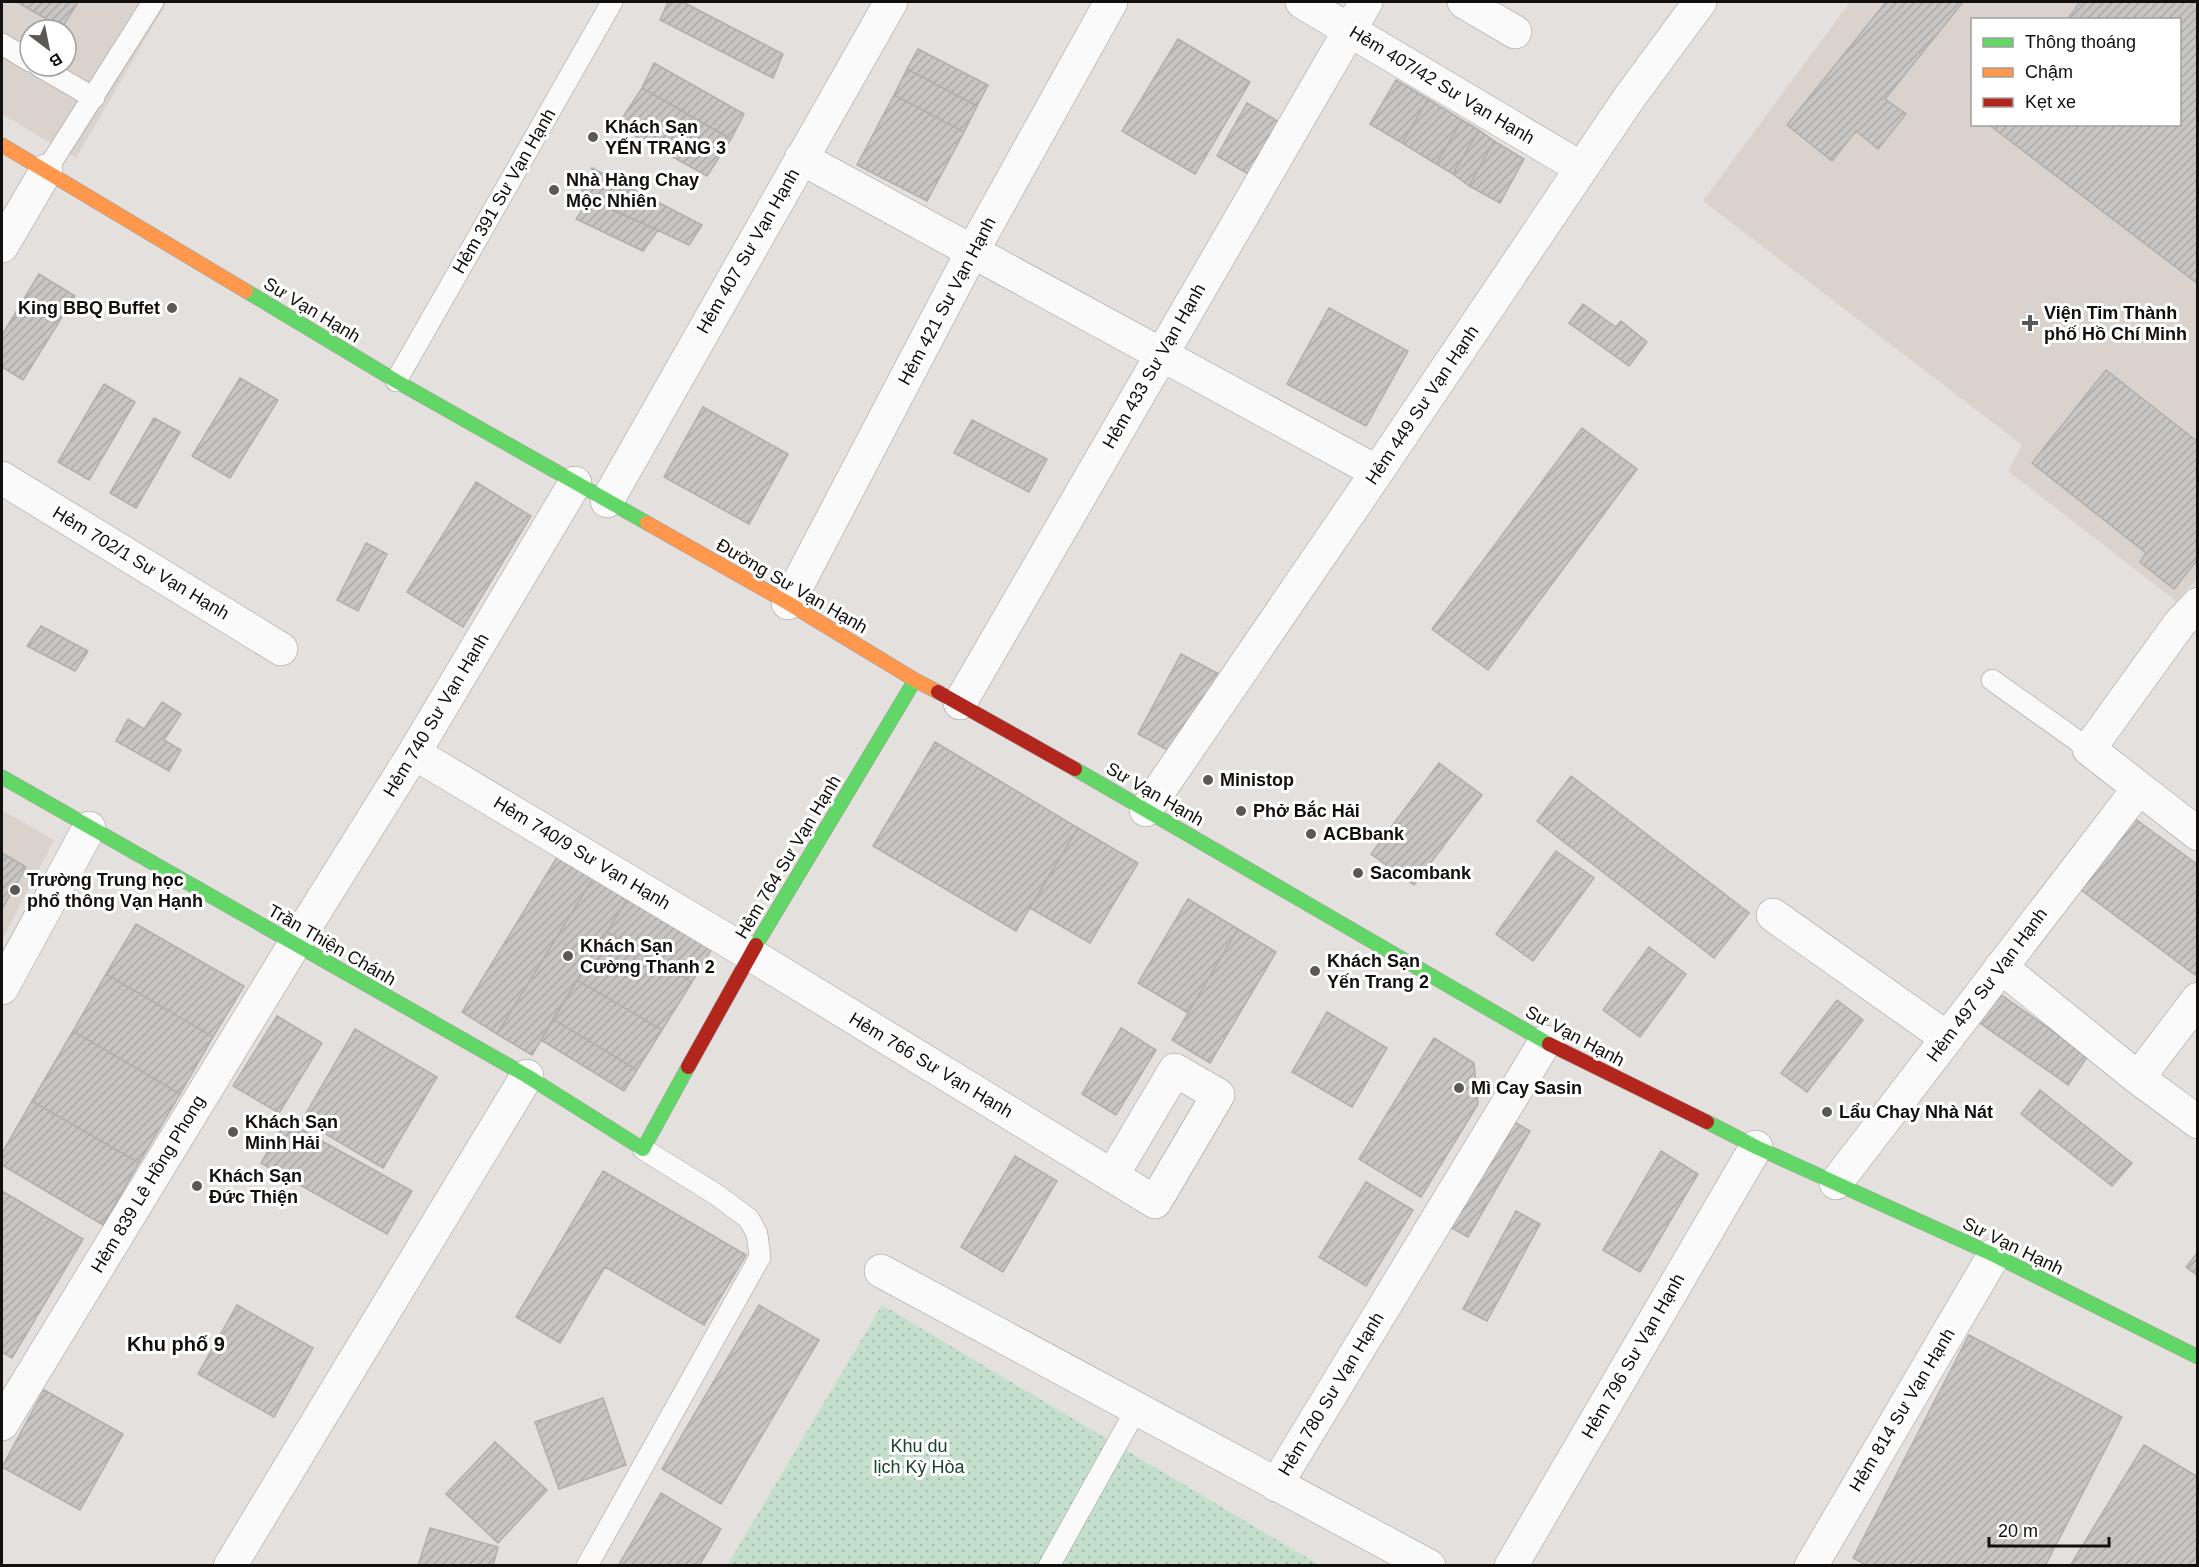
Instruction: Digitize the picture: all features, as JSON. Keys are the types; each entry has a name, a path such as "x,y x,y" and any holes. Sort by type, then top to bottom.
{"street":[{"name":"Hẻm 407 Sư Vạn Hạnh","path":"607,501 891,2"},
{"name":"Hẻm 421 Sư Vạn Hạnh","path":"788,603 972,252 1111,2"},
{"name":"Hẻm 407/42 Sư Vạn Hạnh","path":"1302,2 1581,168"},
{"name":"Hẻm 433 Sư Vạn Hạnh","path":"960,703 1366,2"},
{"path":"1464,2 1515,32"},
{"name":"Hẻm 449 Sư Vạn Hạnh","path":"1146,810 1581,168 1700,2"},
{"name":"Sư Vạn Hạnh","path":"2,145 396,381 607,501"},
{"path":"801,159 1377,472"},
{"path":"2,246 46,171"},
{"name":"Hẻm 702/1 Sư Vạn Hạnh","path":"2,478 281,649"},
{"name":"Hẻm 740 Sư Vạn Hạnh","path":"294,945 414,753 575,483"},
{"name":"Đường Sư Vạn Hạnh","path":"607,501 788,603 915,680 960,703"},
{"path":"2198,604 2180,623 2089,749 2198,834"},
{"name":"Hẻm 764 Sư Vạn Hạnh","path":"643,1149 750,954 915,680"},
{"name":"Sư Vạn Hạnh","path":"960,703 1545,1042 1756,1147 1994,1255 2198,1357"},
{"name":"Hẻm 740/9 Sư Vạn Hạnh","path":"414,753 750,954"},
{"name":"Trần Thiện Chánh","path":"2,777 527,1076 643,1149"},
{"name":"Hẻm 497 Sư Vạn Hạnh","path":"1836,1183 2139,788"},
{"path":"2,988 89,828"},
{"path":"1773,915 1947,1038"},
{"name":"Hẻm 839 Lê Hồng Phong","path":"2,1424 294,945"},
{"name":"Hẻm 766 Sư Vạn Hạnh","path":"750,954 1112,1176"},
{"path":"2001,967 2138,1078 2198,1122"},
{"path":"2138,1078 2198,999"},
{"name":"Hẻm 780 Sư Vạn Hạnh","path":"881,1271 1137,1407 1276,1485 1545,1042"},
{"path":"230,1566 527,1076"},
{"name":"Hẻm 796 Sư Vạn Hạnh","path":"1511,1566 1756,1147"},
{"name":"Hẻm 814 Sư Vạn Hạnh","path":"1810,1566 1994,1255"},
{"path":"1276,1485 1429,1566"}],"lane":[{"path":"46,171 153,2"},
{"name":"Hẻm 391 Sư Vạn Hạnh","path":"396,381 612,2"},
{"path":"2,44 18,54"},
{"path":"60,78 94,98"},
{"path":"1992,680 2089,749"},
{"path":"587,1566 760,1257 757,1234 749,1219 717,1194 643,1149"},
{"path":"1049,1566 1137,1407"}],"shaded area":[{"path":"2,2 167,2 76,158 2,114"},
{"name":"Viện Tim Thành phố Hồ Chí Minh","path":"1850,2 2197,2 2197,579 2176,601 2008,471 2022,445 1703,201"},
{"name":"Trường Trung học phổ thông Vạn Hạnh","path":"2,810 54,840 2,940"}],"green space":[{"name":"Khu du lịch Kỳ Hòa","path":"882,1305 1319,1565 727,1566"}],"building":[{"path":"17,2 78,2 68,18 45,18"},
{"path":"668,2 683,2 783,54 773,78 660,20"},
{"path":"1886,2 1963,2 1885,99 1906,114 1878,149 1856,131 1832,161 1787,125"},
{"path":"2080,2 2198,2 2198,284 1991,126 2181,126 2181,18 2068,18"},
{"path":"1178,39 1250,82 1195,174 1122,131"},
{"path":"918,49 988,85 977,106 907,69"},
{"path":"654,63 744,114 731,139 642,88"},
{"path":"907,69 977,106 964,132 894,95"},
{"path":"1396,80 1428,99 1402,143 1370,124"},
{"path":"642,88 731,139 707,176 617,126"},
{"path":"894,95 964,132 927,201 857,165"},
{"path":"1428,99 1462,120 1436,164 1402,143"},
{"path":"1247,103 1281,123 1250,175 1217,156"},
{"path":"1462,120 1479,130 1453,174 1436,164"},
{"path":"1479,130 1494,141 1469,186 1453,174"},
{"path":"1494,141 1524,159 1500,203 1469,186"},
{"path":"592,168 702,225 689,245 580,194"},
{"path":"589,200 658,230 643,251 576,219"},
{"path":"39,274 75,296 23,380 2,367 2,335"},
{"path":"1583,304 1616,327 1621,321 1647,342 1629,366 1569,323"},
{"path":"1329,308 1408,351 1366,426 1287,384"},
{"path":"2106,370 2198,442 2198,559 2174,589 2140,562 2146,553 2032,463"},
{"path":"240,378 278,400 230,478 192,456"},
{"path":"104,384 135,402 89,480 58,462"},
{"path":"703,407 788,454 749,524 664,477"},
{"path":"154,418 180,432 136,508 110,493"},
{"path":"972,420 1047,459 1029,492 954,453"},
{"path":"1582,428 1637,469 1488,670 1432,629"},
{"path":"476,482 531,516 463,627 407,592"},
{"path":"366,543 387,554 358,611 337,600"},
{"path":"41,626 88,651 75,671 27,646"},
{"path":"1181,654 1219,674 1175,754 1138,734"},
{"path":"162,702 181,714 164,740 181,750 169,771 116,741 128,719 144,729"},
{"path":"935,742 1078,828 1016,931 873,846"},
{"path":"1439,763 1482,795 1414,885 1371,854"},
{"path":"1571,776 1749,913 1714,958 1537,821"},
{"path":"2134,818 2198,865 2198,971 2195,975 2080,889"},
{"path":"1078,828 1138,863 1090,943 1030,908"},
{"path":"1556,851 1594,878 1533,961 1496,934"},
{"path":"2,853 26,867 2,909"},
{"path":"559,854 595,875 497,1034 462,1012"},
{"name":"Khách Sạn Cường Thanh 2","path":"595,875 629,896 532,1055 497,1034"},
{"path":"629,896 713,947 692,982 607,932"},
{"path":"1188,899 1238,929 1188,1013 1138,983"},
{"path":"136,924 244,986 213,1037 106,974"},
{"path":"1238,929 1276,952 1210,1063 1172,1040"},
{"path":"607,932 692,982 662,1030 577,980"},
{"path":"1649,947 1686,974 1640,1037 1603,1010"},
{"path":"106,974 213,1037 180,1094 73,1031"},
{"path":"577,980 662,1030 637,1070 553,1019"},
{"path":"1990,987 2088,1056 2068,1085 1970,1016"},
{"path":"1837,1000 1863,1020 1807,1092 1781,1073"},
{"path":"1327,1012 1387,1048 1352,1107 1292,1072"},
{"path":"277,1016 322,1043 279,1113 233,1086"},
{"path":"553,1019 637,1070 624,1091 541,1040"},
{"path":"1121,1028 1156,1050 1116,1115 1082,1094"},
{"path":"355,1029 437,1077 383,1168 302,1120"},
{"path":"73,1031 180,1094 139,1163 32,1101"},
{"path":"1434,1038 1474,1063 1478,1104 1421,1197 1359,1159"},
{"path":"2040,1090 2132,1163 2112,1186 2021,1114"},
{"path":"32,1101 139,1163 103,1225 2,1165 2,1153"},
{"path":"1511,1120 1530,1131 1468,1237 1448,1226"},
{"path":"286,1121 412,1191 387,1234 261,1163"},
{"path":"1661,1151 1698,1174 1640,1272 1603,1250"},
{"path":"1015,1156 1057,1181 1003,1272 961,1247"},
{"path":"603,1171 746,1255 704,1325 605,1267 560,1343 516,1317"},
{"path":"1366,1182 1413,1210 1366,1286 1319,1257"},
{"path":"2,1191 83,1239 12,1358 2,1352"},
{"path":"1516,1211 1540,1224 1487,1321 1463,1309"},
{"path":"2198,1252 2198,1276 2186,1267"},
{"path":"237,1305 313,1348 274,1417 198,1374"},
{"path":"759,1305 819,1340 721,1504 662,1469"},
{"path":"1969,1335 2122,1417 2045,1566 1868,1566 1853,1558"},
{"path":"44,1390 123,1434 80,1510 2,1467"},
{"path":"603,1398 626,1465 559,1489 535,1422"},
{"path":"495,1442 547,1490 498,1543 446,1494"},
{"path":"2144,1445 2198,1477 2198,1566 2070,1566"},
{"path":"661,1493 721,1529 699,1566 618,1566"},
{"path":"430,1528 498,1547 493,1566 418,1566"}],"traffic: fast":[{"path":"246,291 396,381 647,523"},
{"path":"756,945 915,680"},
{"path":"1075,769 1549,1044"},
{"path":"2,777 527,1076 643,1149 688,1067"},
{"path":"1707,1122 1756,1147 1994,1255 2198,1357"}],"traffic: slow":[{"path":"2,145 246,291"},
{"path":"647,523 938,692"}],"traffic: jam":[{"path":"938,692 1075,769"},
{"path":"688,1067 756,945"},
{"path":"1549,1044 1707,1122"}],"place":[{"name":"Khách Sạn YẾN TRANG 3","path":"593,137"},
{"name":"Nhà Hàng Chay Mộc Nhiên","path":"554,190"},
{"name":"King BBQ Buffet","path":"172,308"},
{"name":"Viện Tim Thành phố Hồ Chí Minh","path":"2030,323"},
{"name":"Ministop","path":"1208,780"},
{"name":"Phở Bắc Hải","path":"1241,811"},
{"name":"ACBbank","path":"1311,834"},
{"name":"Sacombank","path":"1358,873"},
{"name":"Trường Trung học phổ thông Vạn Hạnh","path":"15,890"},
{"name":"Khách Sạn Cường Thanh 2","path":"568,956"},
{"name":"Khách Sạn Yến Trang 2","path":"1315,971"},
{"name":"Mì Cay Sasin","path":"1459,1088"},
{"name":"Lẩu Chay Nhà Nát","path":"1827,1112"},
{"name":"Khách Sạn Minh Hải","path":"233,1132"},
{"name":"Khách Sạn Đức Thiện","path":"197,1186"}],"district":[{"name":"Khu phố 9","path":"176,1344"}]}
